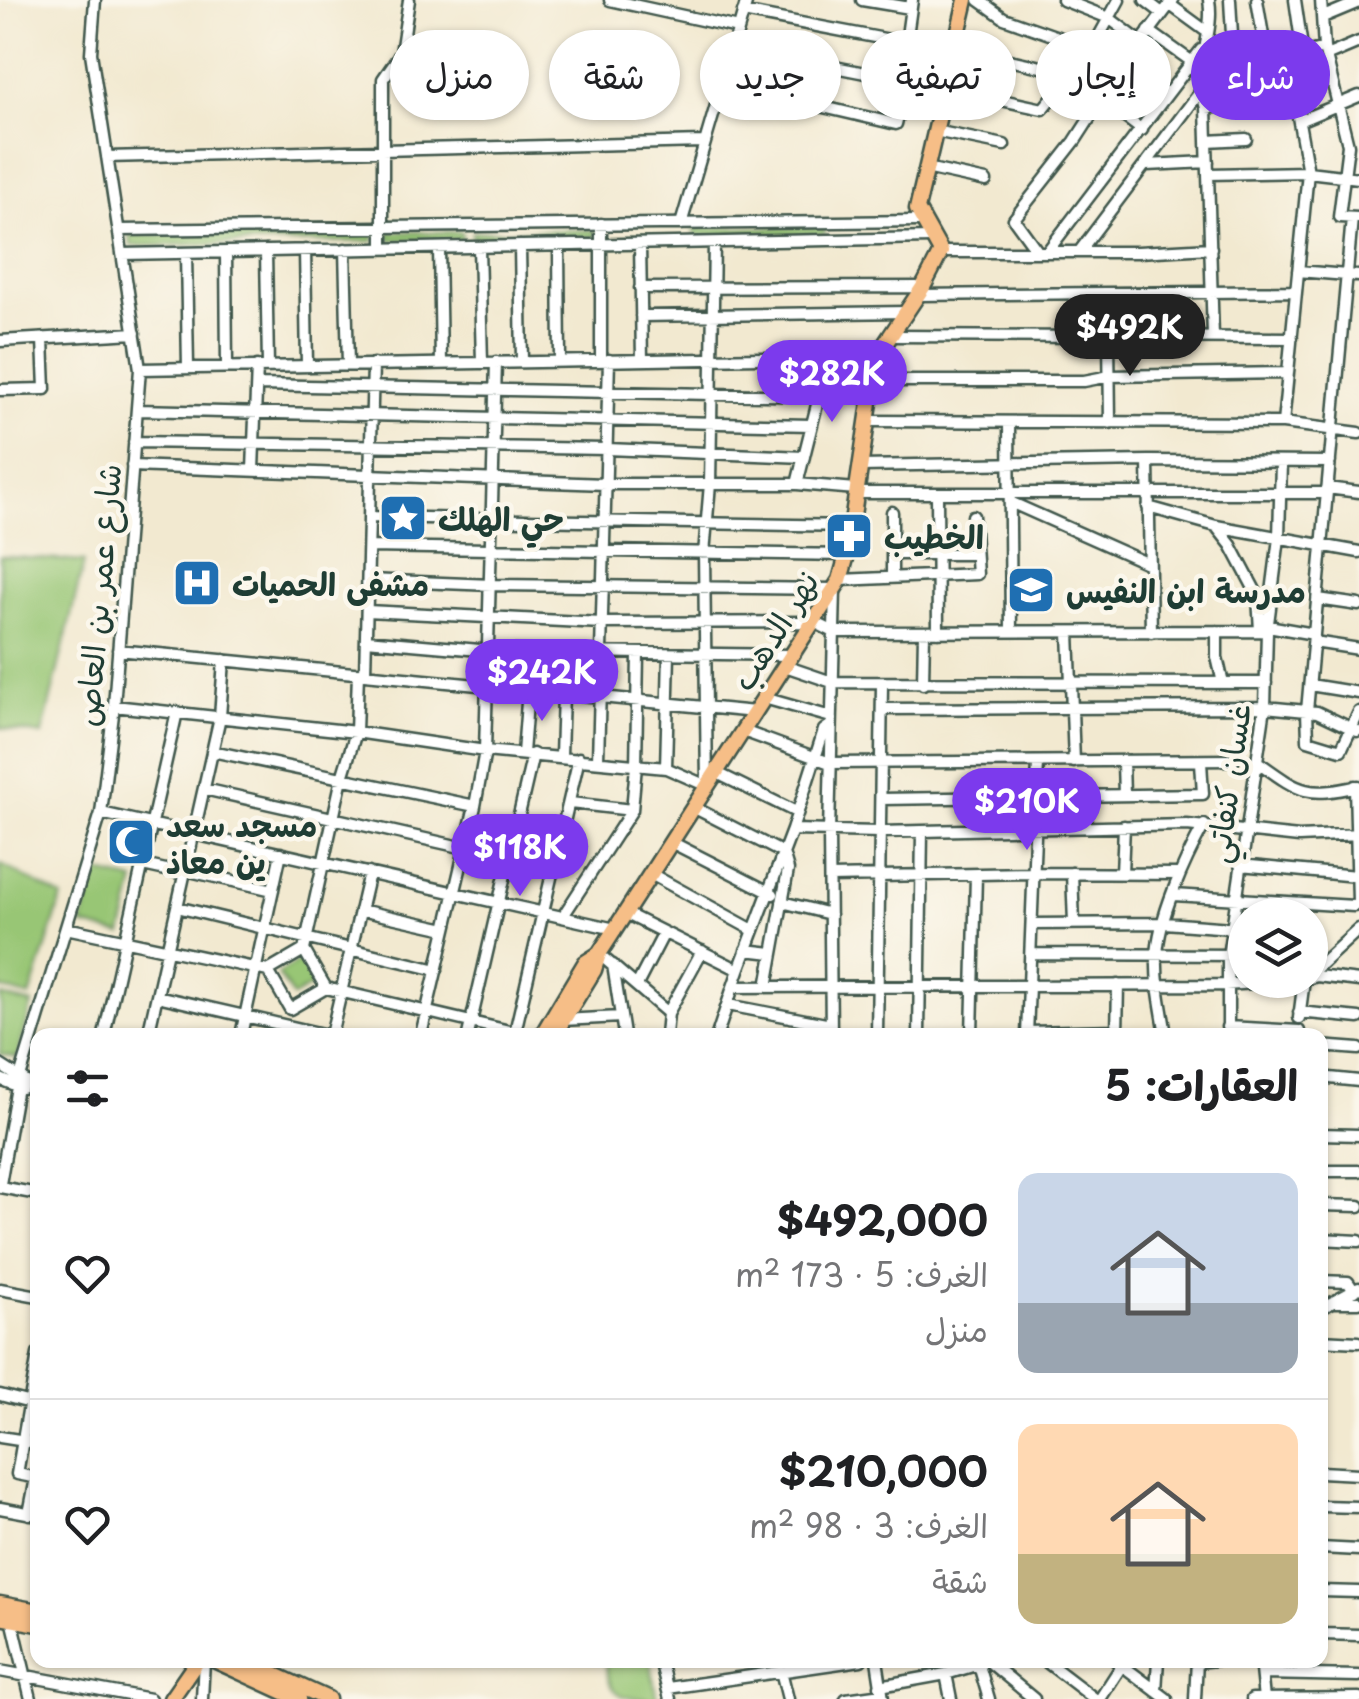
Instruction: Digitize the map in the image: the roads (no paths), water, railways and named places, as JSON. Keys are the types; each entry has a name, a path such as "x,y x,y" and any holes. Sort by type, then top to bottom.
{"main road":[{"path":"959,30 966,0"},
{"path":"938,120 916,209 940,252"},
{"name":"نهر الدهب","path":"558,1028 594,970 599,954 837,584 847,555 877,356 921,291 940,252"},
{"name":"نهر الدهب","path":"546,1028 586,963 599,954"},
{"path":"0,1604 30,1610"},
{"path":"171,1699 195,1668"},
{"path":"231,1668 291,1697"},
{"path":"260,1668 328,1699"}],"street":[{"name":"شارع عمر بن العاص","path":"39,1028 102,814 140,368 91,52 95,0"},
{"path":"384,248 383,79 401,54 410,0"},
{"path":"610,0 738,28 745,6 861,33"},
{"path":"862,0 911,4 908,30"},
{"path":"978,0 1004,18 1038,30"},
{"path":"1063,0 1109,18 1125,30"},
{"path":"1102,30 1117,2 1103,0"},
{"path":"1145,0 1168,6 1206,30 1211,13 1208,0"},
{"path":"1230,0 1232,30"},
{"path":"1257,0 1262,30"},
{"path":"1295,0 1299,30"},
{"path":"1321,0 1324,30"},
{"path":"1324,17 1359,2"},
{"path":"1150,30 1168,6"},
{"path":"1330,51 1359,43"},
{"path":"1171,47 1191,61 1171,88"},
{"path":"1330,74 1348,145 1339,217 1356,218 1354,276 1327,491 1307,711 1308,740 1342,750 1356,730 1359,712"},
{"path":"1283,423 1308,172 1299,121 1359,96"},
{"path":"1079,252 1191,105"},
{"path":"688,242 685,224 710,120"},
{"path":"1042,252 1014,219 1089,120"},
{"path":"1129,120 1142,130"},
{"path":"1042,252 1149,120"},
{"path":"1206,120 1213,337"},
{"path":"935,131 1004,145"},
{"path":"1207,141 1246,139"},
{"path":"107,156 703,142"},
{"path":"1147,166 1308,172 1359,178"},
{"path":"926,168 986,181"},
{"path":"119,230 920,221"},
{"path":"834,222 834,241"},
{"path":"598,760 608,422 601,224"},
{"path":"470,226 475,247 482,362"},
{"path":"122,254 932,238"},
{"path":"114,706 666,768 706,786 704,554 710,484 714,243"},
{"path":"640,244 642,360"},
{"path":"559,245 560,361"},
{"path":"520,246 522,362"},
{"path":"439,248 441,363"},
{"path":"940,252 1211,248"},
{"path":"345,249 348,365"},
{"path":"305,250 307,366"},
{"path":"253,470 266,251"},
{"path":"186,252 188,368"},
{"path":"226,252 228,367"},
{"path":"1298,272 1354,276"},
{"path":"640,288 1074,295 1296,291"},
{"path":"1074,295 1075,337"},
{"path":"641,316 908,312"},
{"path":"0,341 135,333"},
{"path":"892,336 1292,338"},
{"path":"1108,336 1110,424"},
{"path":"0,390 45,389 42,340"},
{"path":"797,484 829,356"},
{"path":"140,368 877,356"},
{"path":"423,1028 486,750 496,362"},
{"path":"326,988 306,944 342,778 356,732 366,640 373,364"},
{"path":"874,380 1084,381 1110,376 1286,374"},
{"path":"257,385 819,396"},
{"path":"137,410 812,425"},
{"path":"868,421 1283,423 1359,433"},
{"path":"1009,424 1011,632"},
{"path":"134,442 804,456"},
{"path":"1148,461 1151,632"},
{"name":"غسان كنفاتي","path":"1235,898 1265,707 1265,630 1279,538 1281,462"},
{"path":"860,466 1330,462"},
{"path":"132,466 605,484 797,484 856,491 1010,498 1148,492 1359,492"},
{"path":"937,494 938,632"},
{"path":"1010,498 1150,564"},
{"path":"1148,508 1216,526 1359,552"},
{"path":"892,512 892,577"},
{"path":"368,580 704,587 837,584 892,577 977,574 973,516"},
{"path":"370,517 851,526"},
{"path":"1216,526 1232,545 1258,596 1265,630"},
{"path":"368,547 847,555"},
{"path":"892,554 976,554"},
{"path":"831,1028 829,833 837,584"},
{"path":"1318,599 1359,605"},
{"path":"367,611 602,622 814,622 834,632 1265,630 1359,649"},
{"path":"1217,631 1223,683"},
{"path":"923,684 924,632"},
{"path":"1069,632 1074,762"},
{"path":"366,640 490,651 788,660 832,682 1266,683"},
{"path":"118,650 755,712"},
{"path":"563,916 632,810 638,654"},
{"path":"666,768 670,654"},
{"path":"152,1028 220,717 224,660"},
{"path":"877,1028 882,684"},
{"path":"1310,684 1359,693"},
{"path":"470,1028 528,754 528,690"},
{"path":"562,756 564,694"},
{"path":"764,698 831,722"},
{"path":"882,709 1265,707 1317,712 1356,730"},
{"path":"106,1028 177,712"},
{"path":"720,1028 824,730 831,722"},
{"path":"743,731 830,763 1234,760"},
{"path":"212,750 476,806"},
{"path":"521,1028 580,758"},
{"path":"1027,1028 1038,762"},
{"path":"1123,762 1124,795"},
{"path":"881,800 1203,794 1201,762"},
{"path":"1258,762 1308,793 1357,786 1358,902 1354,906 1328,904"},
{"path":"715,772 796,812"},
{"path":"204,788 466,848"},
{"path":"570,803 632,810"},
{"path":"693,807 783,853 788,870 767,988"},
{"path":"102,814 615,929"},
{"path":"792,830 829,833 1204,825 1245,834 1357,834"},
{"path":"1165,1028 1157,952 1179,874 1204,825"},
{"path":"1122,873 1124,826"},
{"path":"919,1028 922,831"},
{"path":"671,842 782,900 830,914"},
{"path":"243,1028 281,853"},
{"path":"143,865 273,890"},
{"path":"1240,866 1356,876"},
{"path":"830,877 1033,872 1179,874"},
{"path":"331,1028 369,873"},
{"path":"1072,873 1074,924"},
{"path":"651,874 752,930"},
{"path":"972,1028 976,875"},
{"path":"1174,894 1235,898"},
{"path":"177,907 264,928 306,944 351,949 436,970"},
{"path":"360,910 446,928"},
{"path":"626,913 738,970"},
{"path":"1032,924 1165,923 1228,928"},
{"path":"66,928 268,971 290,1009 285,1028"},
{"path":"1328,958 1359,929"},
{"path":"637,985 664,933"},
{"path":"268,971 306,944"},
{"path":"746,950 772,954"},
{"path":"667,1028 668,1013 702,952"},
{"path":"1032,954 1157,952 1228,956"},
{"path":"599,954 668,1013"},
{"name":"غسان كنفاتي","path":"1228,956 1228,1028"},
{"path":"613,965 623,1028"},
{"path":"1328,977 1356,979"},
{"path":"733,987 1226,985"},
{"path":"1117,1028 1118,986"},
{"path":"290,1009 326,988 496,1028"},
{"path":"157,996 246,1016 279,1028"},
{"path":"1299,1028 1301,998"},
{"path":"728,1005 823,1028"},
{"path":"1298,1012 1359,1018"},
{"path":"562,1020 621,1017"},
{"path":"1328,1047 1359,1050"},
{"name":"شارع عمر بن العاص","path":"0,1185 18,1082 30,1055"},
{"path":"0,1065 18,1082"},
{"path":"1328,1078 1359,1080"},
{"path":"0,1079 30,1086"},
{"path":"1328,1134 1359,1135"},
{"path":"1328,1170 1359,1171"},
{"path":"0,1185 30,1192"},
{"path":"1328,1205 1359,1206"},
{"path":"1328,1240 1359,1240"},
{"path":"1328,1281 1348,1282 1357,1294 1328,1305"},
{"path":"0,1289 30,1295"},
{"path":"1328,1340 1359,1342"},
{"path":"0,1395 30,1403"},
{"path":"30,1413 17,1474 30,1477"},
{"path":"0,1437 30,1442"},
{"path":"1328,1472 1359,1474"},
{"path":"1328,1506 1359,1508"},
{"path":"0,1508 30,1513"},
{"path":"1328,1548 1359,1550"},
{"path":"1328,1591 1359,1592"},
{"path":"6,1618 31,1699"},
{"path":"1328,1634 1359,1635"},
{"path":"201,1668 202,1699"},
{"path":"662,1668 669,1694 803,1668"},
{"path":"764,1668 766,1673"},
{"path":"877,1668 882,1693"},
{"path":"846,1699 882,1693 962,1668"},
{"path":"982,1668 989,1699"},
{"path":"991,1668 1034,1699"},
{"path":"1055,1668 1097,1699 1115,1668"},
{"path":"1126,1668 1167,1699"},
{"path":"1156,1691 1157,1668"},
{"path":"1195,1699 1197,1668"},
{"path":"1261,1668 1264,1699"},
{"path":"0,1671 150,1699"},
{"path":"781,1671 788,1699"},
{"path":"946,1674 951,1699"},
{"path":"1262,1674 1359,1676"},
{"path":"1252,1699 1359,1698"}],"place":[{"name":"حي الهلك","path":"403,518"},
{"name":"الخطيب","path":"849,536"},
{"name":"مشفى الحميات","path":"197,583"},
{"name":"مدرسة ابن النفيس","path":"1031,590"},
{"name":"مسجد سعد ين معاذ","path":"131,842"}]}
